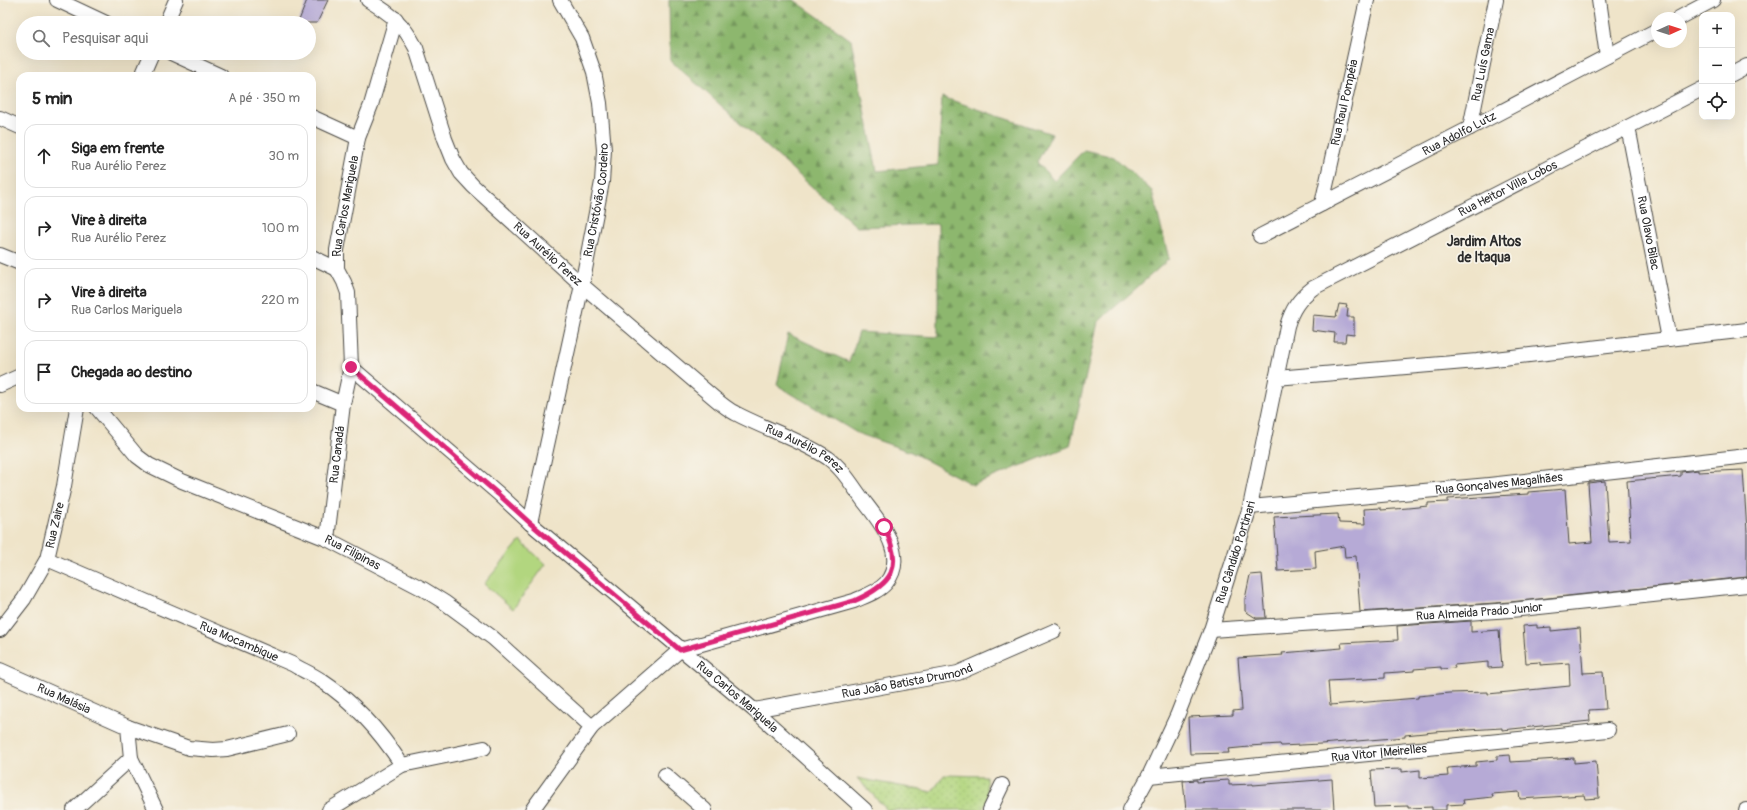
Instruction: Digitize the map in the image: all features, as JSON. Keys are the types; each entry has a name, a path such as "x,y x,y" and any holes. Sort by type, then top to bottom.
{"street":[{"path":"56,0 91,16"},
{"path":"169,16 176,0"},
{"name":"Rua Aurélio Perez","path":"368,0 384,4 410,37 416,48 445,139 453,159 461,173 473,186 582,285 713,397 733,412 814,449 829,459 839,468 879,521 891,541 893,550 893,570 886,582 870,594 854,601 680,650 592,727 532,810"},
{"name":"Rua Cristóvão Cordeiro","path":"530,523 549,444 582,285 602,182 604,150 600,103 594,72 582,38 560,0"},
{"name":"Rua Raul Pompéia","path":"1322,204 1367,0"},
{"name":"Rua Luís Gama","path":"1470,128 1496,0"},
{"path":"1599,0 1607,56"},
{"path":"1687,14 1713,0"},
{"name":"Rua Carlos Mariguela","path":"396,19 371,105 358,138 337,250 337,269 348,293 351,367 530,523 680,650 754,710 862,809"},
{"name":"Rua Adolfo Lutz","path":"1260,236 1651,33"},
{"path":"144,72 149,60"},
{"path":"186,60 212,72"},
{"path":"1735,73 1746,70"},
{"name":"Rua Heitor Villa Lobos","path":"1313,288 1699,91"},
{"path":"0,118 16,125"},
{"path":"316,119 358,138"},
{"name":"Rua Olavo Bilac","path":"1628,127 1669,339"},
{"path":"0,255 16,261"},
{"path":"316,259 337,269"},
{"name":"Rua Cândido Portinari","path":"1130,810 1149,776 1177,716 1211,630 1250,507 1276,378 1292,311 1303,295 1313,288"},
{"path":"1276,378 1477,361 1747,330"},
{"name":"Rua Canadá","path":"327,539 343,404 351,367"},
{"path":"0,385 16,378"},
{"path":"316,393 343,404"},
{"name":"Rua Zaire","path":"0,630 24,599 47,559 64,486 76,412"},
{"name":"Rua Filipinas","path":"100,412 133,451 150,465 182,481 327,539 423,589 444,602 493,638 592,727"},
{"name":"Rua Gonçalves Magalhães","path":"1250,507 1489,485 1747,456"},
{"name":"Rua Mocambique","path":"47,559 292,664 322,681 344,698 371,724 402,765"},
{"name":"Rua Almeida Prado Junior","path":"1211,630 1511,610 1747,585"},
{"name":"Rua João Batista Drumond","path":"754,710 958,673 1054,631"},
{"name":"Rua Malásia","path":"0,670 128,727 188,748 207,750 227,749 288,734"},
{"path":"128,727 131,758 156,810"},
{"name":"Rua Vitor |Meirelles","path":"1149,776 1608,730"},
{"path":"329,810 402,765 484,748"},
{"path":"74,810 131,758"},
{"path":"665,775 705,810"},
{"path":"990,810 1002,785"}],"green space":[{"path":"669,0 794,0 851,40 877,171 938,165 942,97 1052,134 1037,162 1054,181 1084,150 1114,157 1152,191 1169,259 1098,322 1070,446 973,485 911,452 857,433 777,385 788,334 849,362 859,332 938,337 938,224 857,227 670,60"},
{"path":"520,541 546,564 513,609 484,584"},
{"path":"944,775 986,776 988,802 982,810 887,810 857,778 932,792"}],"building":[{"path":"307,0 328,0 317,23 316,16 301,16"},
{"path":"1339,304 1347,305 1347,317 1354,317 1354,335 1346,334 1345,342 1334,342 1335,333 1312,330 1313,315 1336,317"},
{"path":"1698,470 1698,472 1743,470 1747,531 1747,577 1510,602 1360,612 1356,556 1345,557 1344,546 1315,551 1316,569 1278,571 1274,517 1338,514 1339,523 1365,524 1364,509 1381,508 1381,510 1408,508 1428,506 1428,503 1448,502 1448,499 1528,494 1528,492 1565,489 1569,544 1592,542 1588,483 1605,481 1609,542 1631,541 1627,481 1681,476 1681,472"},
{"path":"1262,574 1266,618 1256,618 1245,611 1245,599 1250,575"},
{"path":"1471,621 1471,632 1499,630 1502,667 1488,668 1488,662 1454,665 1455,668 1441,669 1441,667 1385,673 1385,678 1328,681 1330,705 1418,698 1418,696 1449,693 1488,692 1488,694 1570,686 1569,663 1540,665 1540,662 1526,663 1523,626 1537,625 1537,628 1551,627 1551,631 1580,628 1583,673 1603,672 1606,709 1589,710 1590,721 1502,730 1502,728 1434,732 1405,735 1405,737 1321,744 1249,746 1228,749 1229,753 1190,754 1188,717 1233,715 1233,711 1242,710 1238,658 1283,655 1282,653 1342,648 1341,643 1398,640 1397,626"},
{"path":"1510,755 1511,762 1574,758 1574,763 1596,761 1599,798 1585,799 1584,795 1520,799 1519,792 1492,794 1493,797 1463,800 1464,804 1446,805 1446,810 1432,810 1432,807 1408,808 1408,806 1374,807 1371,770 1402,769 1402,772 1420,770 1420,778 1448,776 1447,768 1476,766 1476,762 1497,760 1497,756"},
{"path":"1332,779 1334,810 1186,810 1183,781 1197,780 1197,782 1229,780 1229,785 1253,785"}],"district":[{"name":"Jardim Altos de Itaqua","path":"1484,250"}],"route":[{"path":"351,367 530,523 680,650 854,601 879,589 886,582 893,570 894,560 891,541 884,527"}]}
